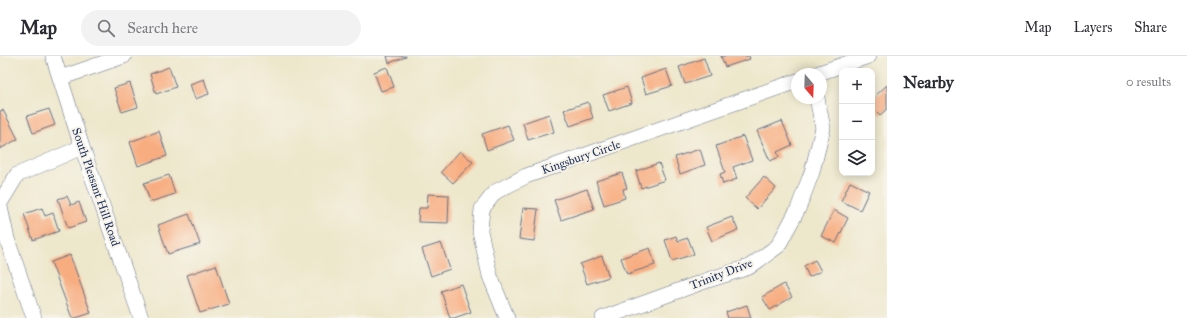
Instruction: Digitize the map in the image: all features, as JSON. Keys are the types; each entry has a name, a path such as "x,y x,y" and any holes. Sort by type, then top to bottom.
{"street":[{"name":"South Pleasant Hill Road","path":"53,56 82,147 141,318"},
{"path":"60,78 124,56"},
{"path":"827,70 870,56"},
{"name":"Kingsbury Circle","path":"507,318 490,276 480,231 482,209 495,192 526,176 791,83"},
{"name":"Trinity Drive","path":"604,318 708,280 749,267 778,246 798,209 812,172 823,128 818,104"},
{"path":"0,203 17,174 82,147"},
{"path":"0,207 7,239 34,318"}],"building":[{"path":"387,56 406,56 406,57 389,63"},
{"path":"721,56 749,56 750,59 725,67"},
{"path":"704,58 710,76 685,84 679,67"},
{"path":"169,67 176,87 156,94 150,74"},
{"path":"387,67 394,87 381,91 374,72"},
{"path":"666,69 672,86 646,94 641,78"},
{"path":"204,79 209,94 195,99 190,84"},
{"path":"130,83 138,107 122,112 114,88"},
{"path":"887,85 887,109 880,115 875,110 875,96"},
{"path":"627,87 632,103 609,111 603,95"},
{"path":"588,102 593,118 570,126 564,110"},
{"path":"49,109 55,125 33,133 27,116"},
{"path":"3,110 18,139 0,149 0,111"},
{"path":"549,114 554,132 528,140 523,123"},
{"path":"782,121 792,145 777,152 779,157 770,161 757,131"},
{"path":"508,125 514,140 487,150 482,134"},
{"path":"159,131 167,156 138,166 130,142"},
{"path":"743,136 752,160 733,167 737,179 723,184 720,174 725,172 716,146"},
{"path":"700,149 705,165 680,174 675,157"},
{"path":"460,151 473,162 453,183 441,172"},
{"path":"659,163 665,180 641,188 636,171"},
{"path":"622,173 627,188 623,189 625,198 604,205 596,181"},
{"path":"169,175 175,194 150,202 144,183"},
{"path":"764,177 776,188 757,209 745,198"},
{"path":"850,182 869,191 860,210 841,201"},
{"path":"587,189 594,209 561,220 554,200"},
{"path":"428,194 449,195 448,223 418,222 419,208 427,208"},
{"path":"67,196 71,205 79,202 86,222 68,228 58,199"},
{"path":"42,208 45,216 53,213 59,231 33,240 24,214"},
{"path":"523,208 538,209 534,241 519,239"},
{"path":"834,210 848,218 836,243 821,236"},
{"path":"189,214 200,244 168,254 158,225"},
{"path":"732,217 738,230 712,241 706,227"},
{"path":"676,236 678,241 688,238 694,254 672,261 665,240"},
{"path":"441,243 450,269 431,276 422,249"},
{"path":"650,248 655,265 627,274 621,258"},
{"path":"70,255 91,313 76,318 72,318 51,262"},
{"path":"602,256 609,277 587,284 580,264"},
{"path":"815,260 821,271 809,277 804,266"},
{"path":"216,265 229,304 200,313 187,275"},
{"path":"461,284 471,312 450,318 441,291"},
{"path":"784,284 792,297 770,310 762,297"},
{"path":"747,305 751,318 728,318 726,312"}]}
